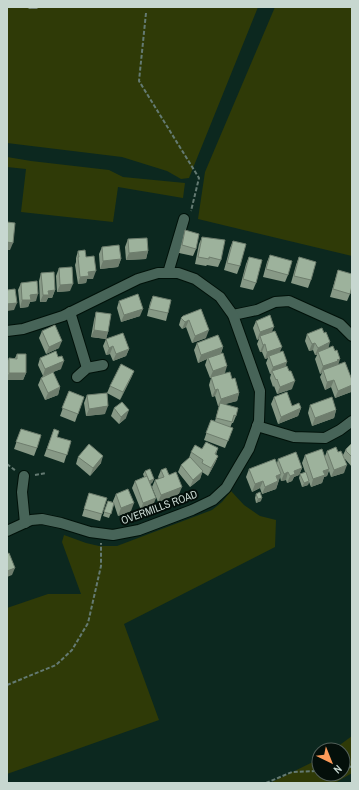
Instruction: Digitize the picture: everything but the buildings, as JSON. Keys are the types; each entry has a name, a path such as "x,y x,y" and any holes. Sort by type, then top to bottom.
{"street":[{"path":"168,273 184,219"},
{"name":"OVERMILLS ROAD","path":"7,330 24,329 63,316 138,279 158,273 178,273 195,279 220,297 233,315 260,390 259,421 249,449 226,488 213,500 192,510 139,530 114,535 90,532 42,519 31,520 7,531"},
{"path":"233,315 257,310 275,302 289,301 340,324 352,336"},
{"path":"70,312 86,368"},
{"path":"77,377 86,368 103,366"},
{"path":"257,426 294,437 325,438 340,430 352,421"},
{"path":"24,476 22,492 24,523"}],"path":[{"path":"146,13 139,81 199,178 190,214 184,219"},
{"path":"7,685 56,665 72,650 88,623 100,566 102,534"},
{"path":"266,783 292,772 311,771"}],"green space":[{"path":"7,7 258,7 189,178 181,179 167,171 122,157 7,143"},
{"path":"275,7 352,7 352,256 198,219 205,172"},
{"path":"7,157 109,170 123,177 185,183 183,198 118,187 113,222 21,212 26,169 7,167"},
{"path":"231,491 244,505 260,516 276,520 275,547 124,624 159,720 7,774 7,608 48,594 81,594 62,542 64,535 99,546 117,546 212,510 222,502"},
{"path":"352,736 351,774 351,742 344,742"},
{"path":"311,763 311,782 337,782 335,783 270,783"}]}
